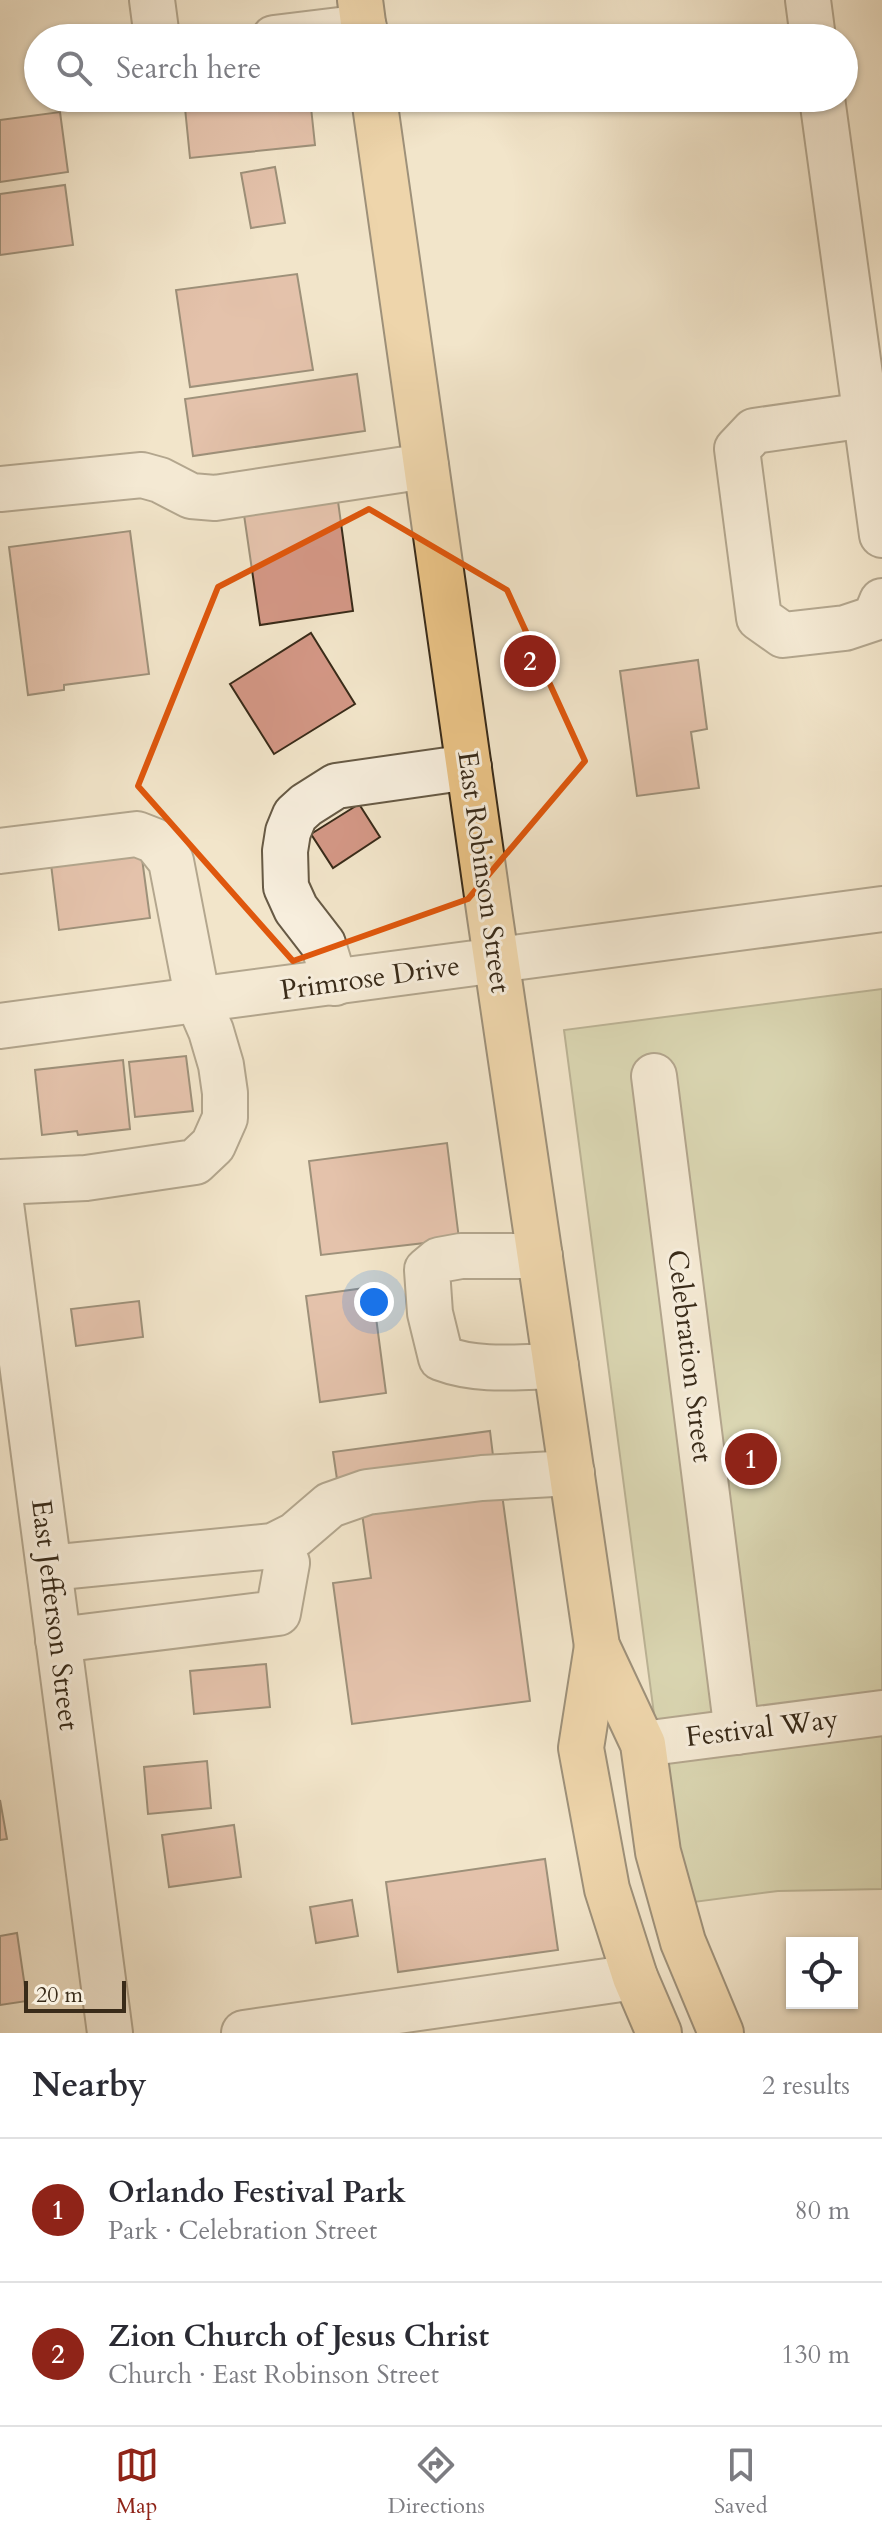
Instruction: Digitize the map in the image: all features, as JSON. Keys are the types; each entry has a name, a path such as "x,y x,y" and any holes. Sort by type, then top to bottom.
{"main road":[{"name":"East Robinson Street","path":"376,112 597,1646 643,1744 658,1852 683,1942 721,2033"},
{"name":"East Robinson Street","path":"597,1646 581,1748 607,1889 635,1977 659,2033"}],"street":[{"path":"152,0 155,24"},
{"path":"808,0 811,24"},
{"path":"824,112 882,535"},
{"path":"866,415 754,431 737,449 759,618 783,635 845,628 875,618 882,601"},
{"path":"0,489 142,475 191,496 215,498 426,466"},
{"path":"335,983 323,944 296,909 286,887 285,851 295,815 336,786 469,767"},
{"path":"0,851 137,834 155,841 171,861 198,1001 221,1065 225,1093 225,1118 213,1145 195,1162 86,1178 1,1201"},
{"name":"Primrose Drive","path":"0,1026 882,909"},
{"name":"Celebration Street","path":"654,1076 737,1732"},
{"name":"East Jefferson Street","path":"1,1201 110,2033"},
{"path":"540,1256 461,1256 439,1260 427,1270 430,1313 441,1358 460,1365 487,1367 556,1366"},
{"path":"49,1568 273,1546 295,1535 330,1505 367,1492 482,1478 572,1473"},
{"path":"58,1640 278,1613 287,1563 273,1546"},
{"name":"Festival Way","path":"643,1744 882,1713"},
{"path":"244,2033 635,1977"}],"highlighted area":[{"path":"369,509 507,590 585,761 468,899 293,961 138,786 218,587"}],"green space":[{"path":"882,989 882,1889 778,1891 679,1904 564,1030"}],"building":[{"path":"60,112 68,172 0,182 0,120"},
{"path":"185,112 311,112 315,145 190,158"},
{"path":"275,167 285,223 251,228 241,173"},
{"path":"65,185 73,245 0,255 0,194"},
{"path":"297,274 313,370 190,387 176,290"},
{"path":"357,374 365,431 193,456 185,399"},
{"path":"337,494 353,611 260,625 243,508"},
{"path":"130,531 149,674 64,685 64,690 28,695 9,547"},
{"path":"311,633 355,704 274,754 230,684"},
{"path":"698,660 707,729 691,732 699,788 637,796 620,671"},
{"path":"359,804 380,837 333,868 311,834"},
{"path":"141,851 150,918 59,930 51,864"},
{"path":"186,1056 193,1111 135,1117 129,1062"},
{"path":"123,1060 130,1129 78,1135 77,1131 42,1135 35,1070"},
{"path":"447,1143 459,1239 321,1255 309,1161"},
{"path":"372,1287 386,1393 320,1402 306,1296"},
{"path":"139,1301 143,1337 76,1346 71,1309"},
{"path":"490,1431 494,1464 338,1486 333,1452"},
{"path":"502,1494 530,1701 352,1724 333,1583 371,1578 362,1513"},
{"path":"266,1664 270,1707 194,1714 190,1671"},
{"path":"207,1761 211,1808 148,1814 144,1767"},
{"path":"0,1800 7,1839 0,1840"},
{"path":"234,1825 241,1877 169,1887 162,1835"},
{"path":"545,1859 558,1950 398,1972 386,1882"},
{"path":"352,1900 358,1936 316,1943 310,1907"},
{"path":"17,1933 27,2001 0,2005 0,1936"}],"place":[{"name":"Zion Church of Jesus Christ","path":"530,661"},
{"name":"Orlando Festival Park","path":"751,1459"}]}
